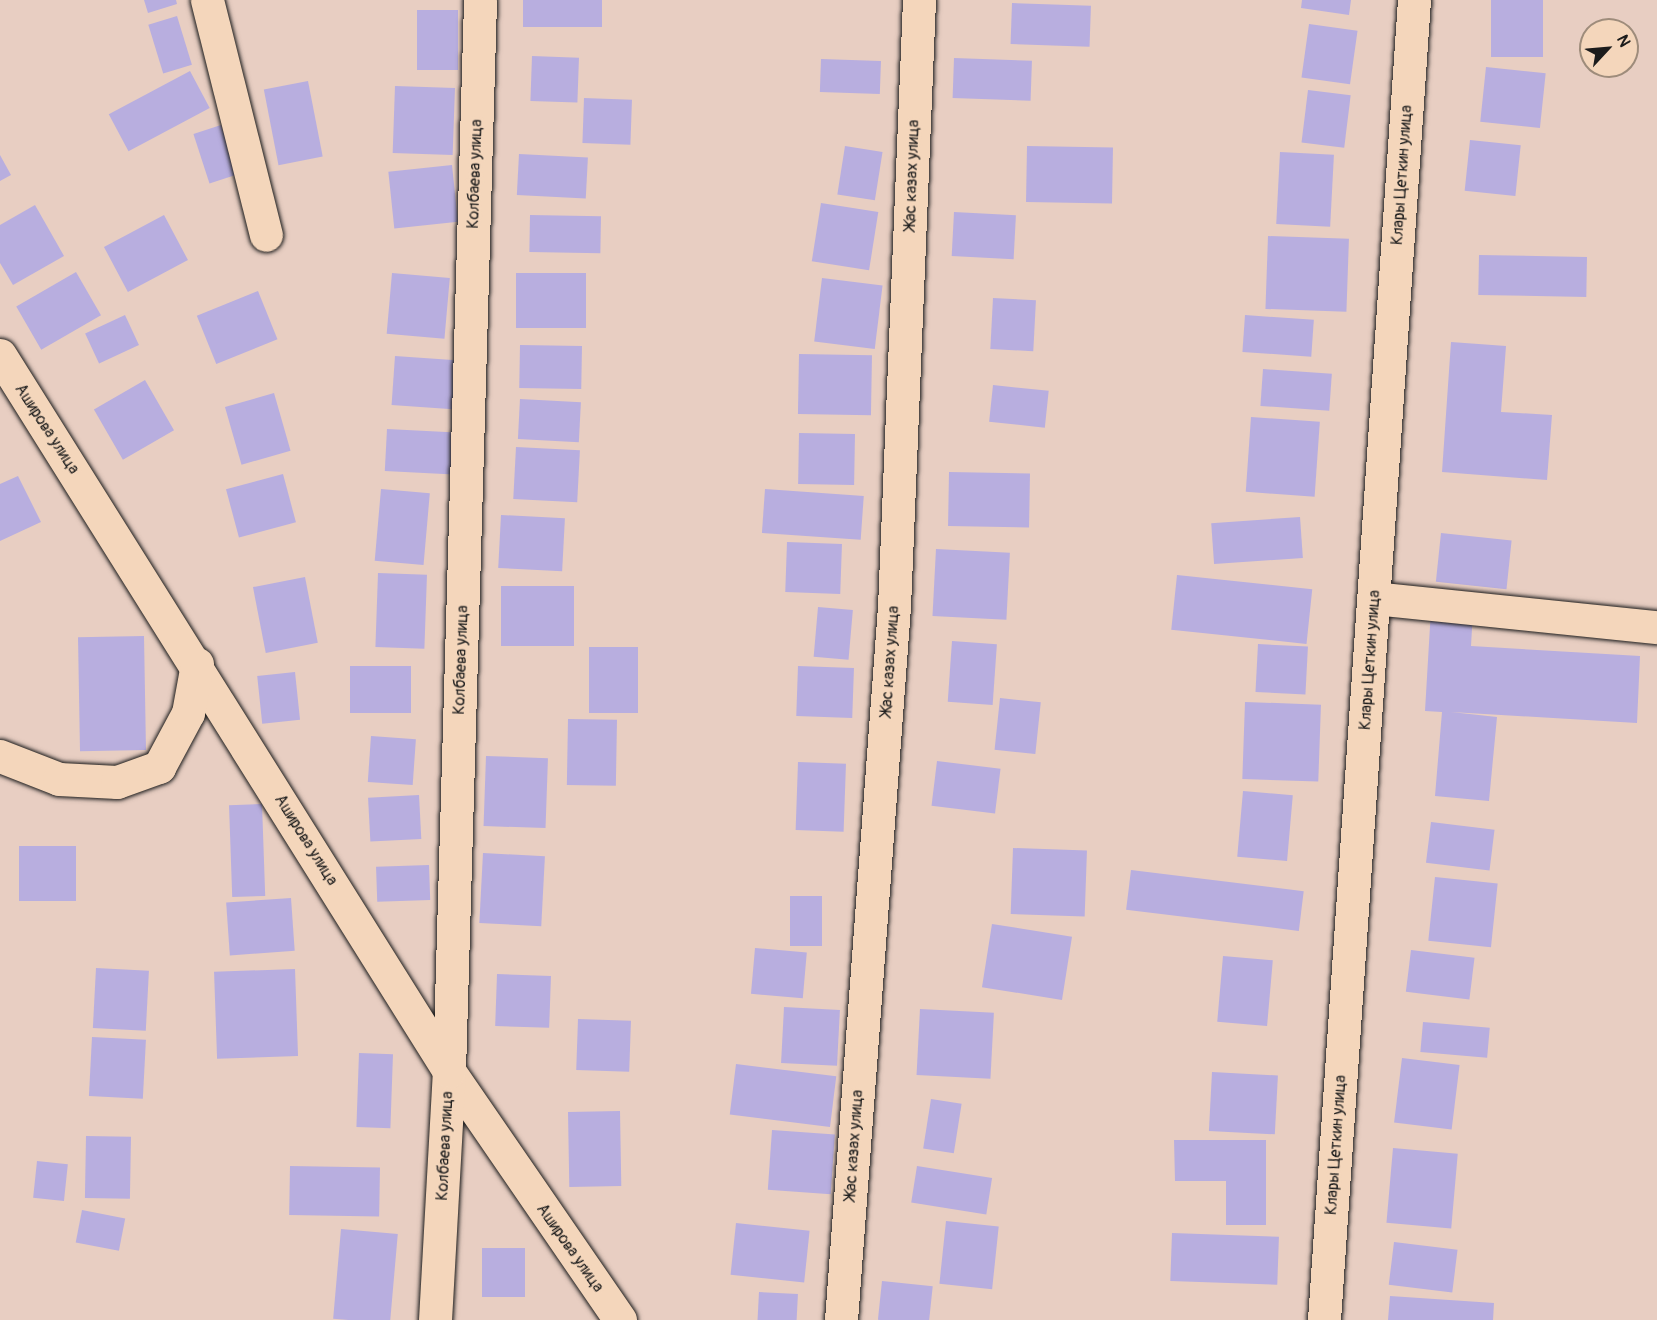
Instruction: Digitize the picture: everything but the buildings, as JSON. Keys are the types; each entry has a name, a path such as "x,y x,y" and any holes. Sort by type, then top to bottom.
{"street":[{"path":"207,0 266,235"},
{"name":"Колбаева улица","path":"435,1320 449,1071 480,0"},
{"name":"Жас казах улица","path":"841,1320 894,607 919,0"},
{"name":"Клары Цеткин улица","path":"1324,1320 1414,0"},
{"name":"Аширова улица","path":"0,355 197,664 449,1071 620,1320"},
{"path":"1374,598 1657,627"},
{"path":"0,756 59,779 117,782 159,767 188,713 197,664"}]}
